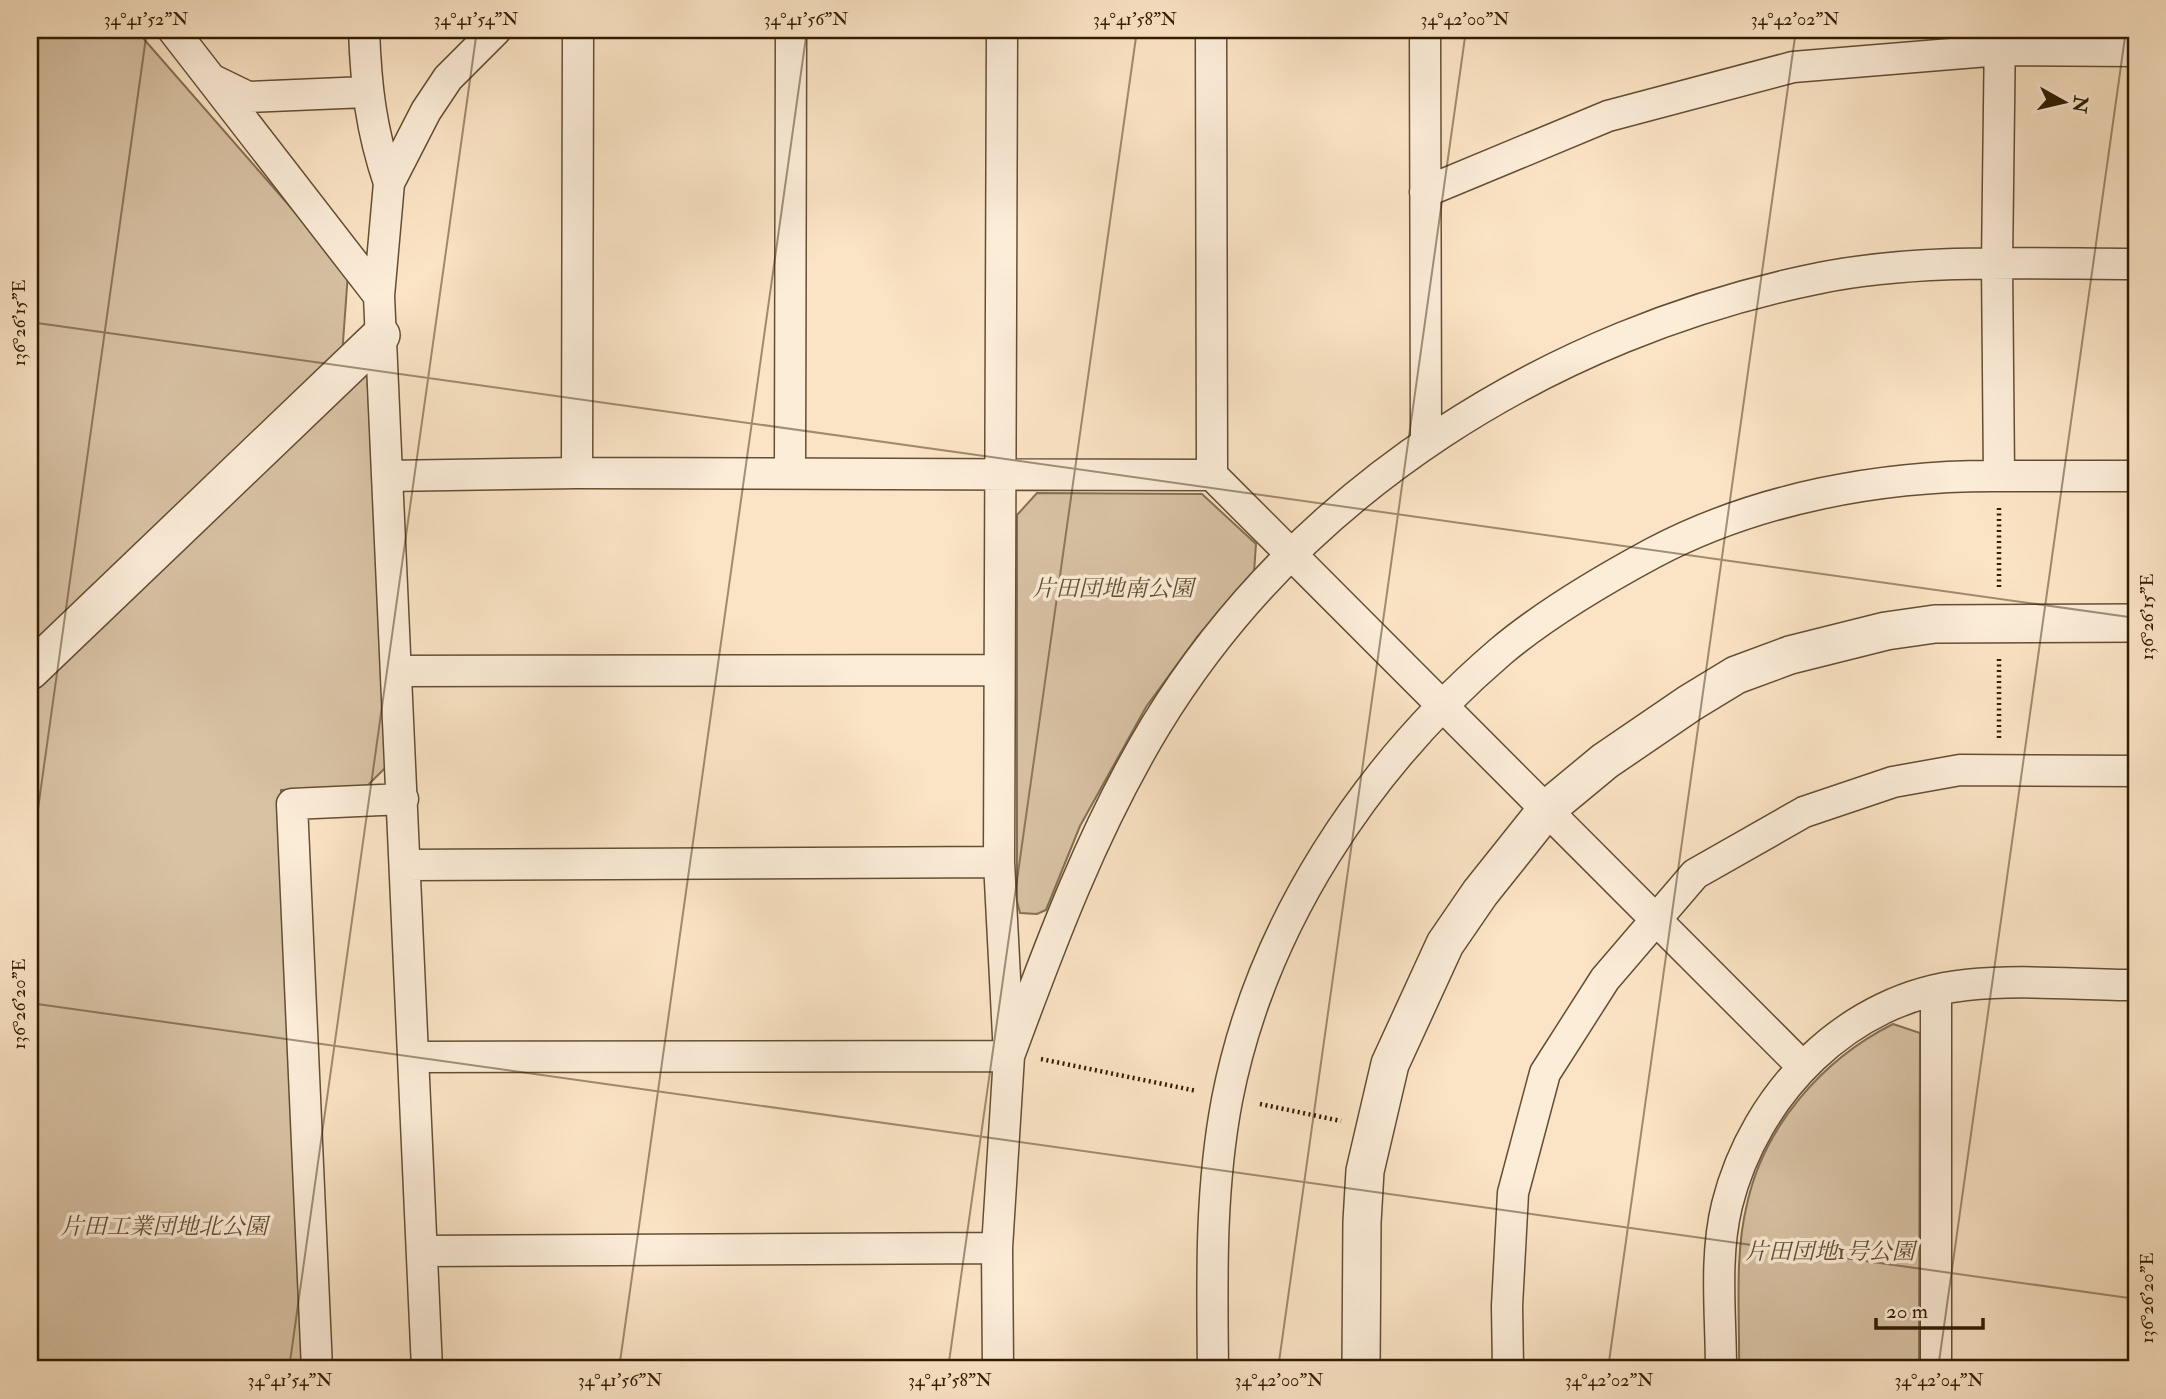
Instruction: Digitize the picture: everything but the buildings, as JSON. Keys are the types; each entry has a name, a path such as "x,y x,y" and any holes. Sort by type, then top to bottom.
{"street":[{"path":"173,30 379,296"},
{"path":"364,30 366,92 374,141 389,183"},
{"path":"427,1369 379,296 389,183 426,111 448,78 496,30"},
{"path":"576,473 578,30"},
{"path":"790,473 791,30"},
{"path":"998,1369 997,1248 1009,1056 999,862 1002,30"},
{"path":"1211,30 1212,475 1802,1067"},
{"path":"1425,30 1426,443"},
{"path":"1425,192 1608,116 1793,67 2000,40 2136,51"},
{"path":"1999,476 1997,264 2000,40"},
{"path":"211,79 248,97 366,92"},
{"path":"1009,1056 1096,834 1157,724 1215,640 1289,553 1426,443 1494,399 1571,358 1650,324 1821,278 1874,271 1997,264 2136,264"},
{"path":"30,671 380,335"},
{"path":"387,476 576,473 1212,475"},
{"path":"1213,1369 1212,1203 1228,1097 1260,989 1309,882 1354,811 1442,706 1503,650 1584,593 1655,552 1736,518 1816,495 1870,484 1942,475 2136,476"},
{"path":"1361,1369 1365,1171 1390,1063 1445,944 1547,809 1605,761 1690,703 1736,676 1790,655 1886,631 1935,624 2136,623"},
{"path":"396,671 999,670"},
{"path":"1508,1369 1507,1306 1514,1193 1545,1073 1605,979 1695,874 1773,828 1845,796 1893,782 1960,770 2136,771"},
{"path":"317,1369 292,804 402,799"},
{"path":"405,865 999,862"},
{"path":"1721,1369 1720,1254 1727,1206 1754,1132 1777,1096 1802,1067 1854,1023 1936,990 1967,985 2136,985"},
{"path":"1936,990 1936,1369"},
{"path":"413,1057 1009,1056"},
{"path":"422,1251 997,1248"}],"path":[{"path":"1009,1056 1038,1058 1374,1128"}],"green space":[{"name":"片田工業団地北公園","path":"30,30 136,30 348,273 339,397 367,370 387,766 367,786 281,790 305,1369 30,1369"},
{"name":"片田団地南公園","path":"1037,493 1202,494 1256,544 1254,572 1198,636 1146,707 1080,826 1046,910 1037,914 1020,913 1017,901 1017,515"},
{"name":"片田団地1号公園","path":"1893,1024 1920,1033 1919,1369 1739,1369 1740,1245 1755,1175 1767,1148 1800,1098 1821,1076 1843,1056"}]}
